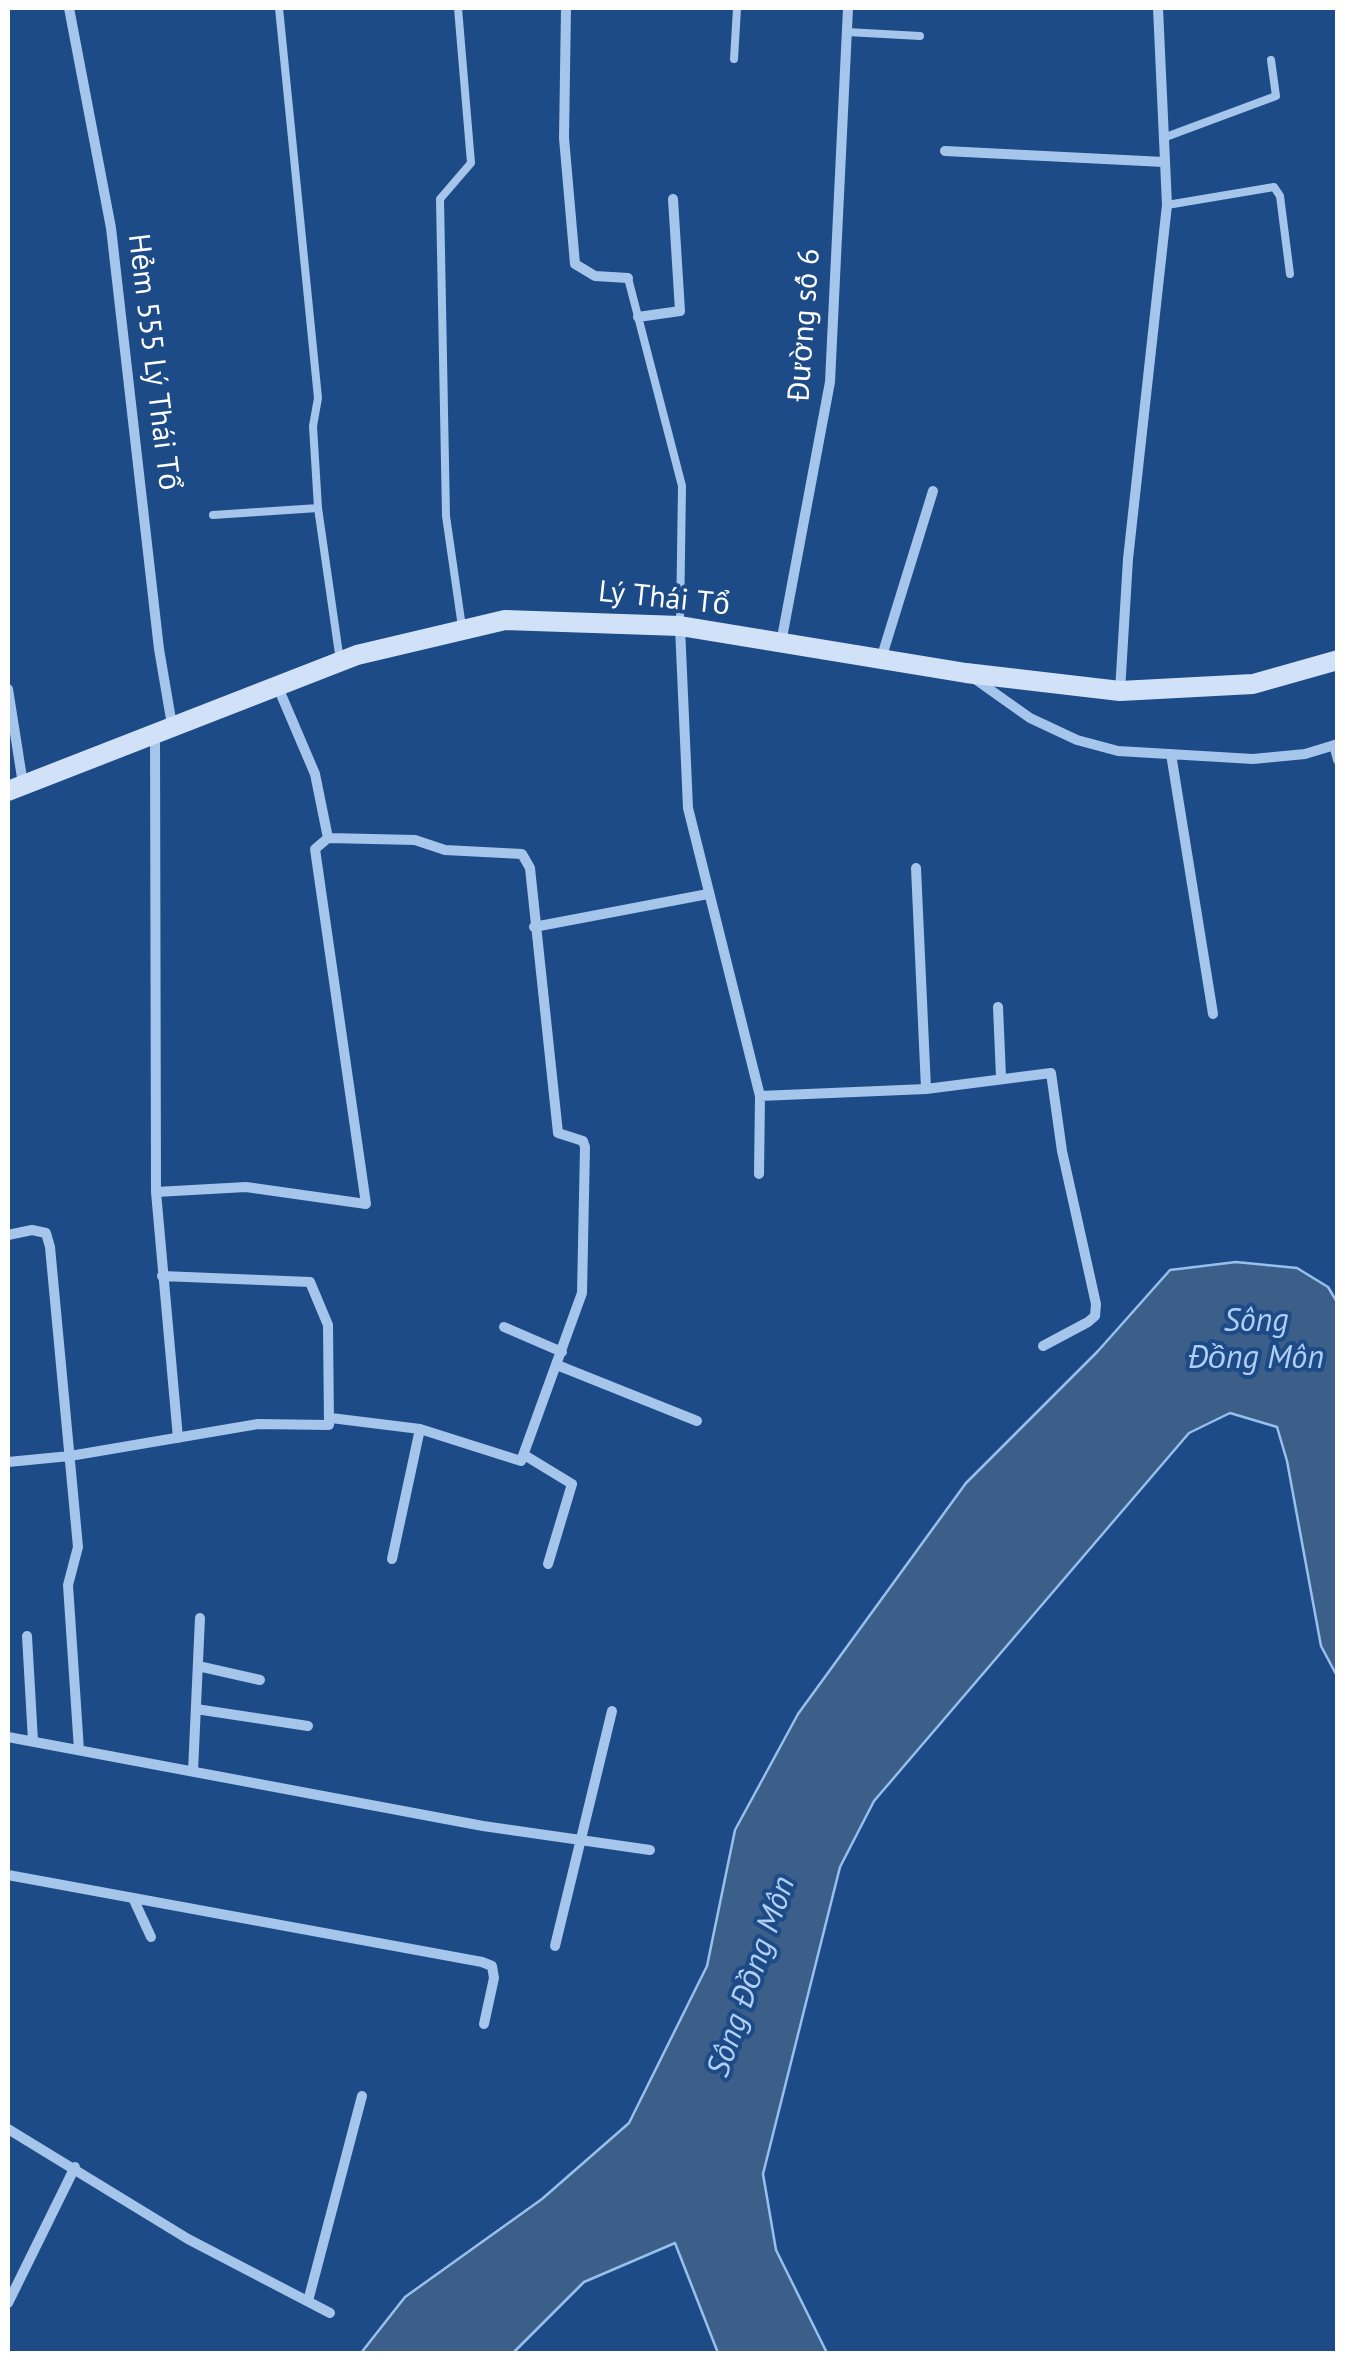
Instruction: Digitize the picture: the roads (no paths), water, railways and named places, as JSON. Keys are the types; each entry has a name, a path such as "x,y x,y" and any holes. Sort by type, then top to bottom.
{"main road":[{"name":"Lý Thái Tổ","path":"15,787 340,661 462,626 505,620 680,626 881,660 1120,691 1253,684 1338,660"}],"street":[{"name":"Hẻm 555 Lý Thái Tổ","path":"69,8 111,228 159,649 164,728 156,1192 178,1438"},
{"path":"566,8 564,138 575,264 594,276 628,278"},
{"name":"Đường số 6","path":"781,644 830,382 848,8"},
{"path":"1120,691 1128,559 1167,205 1158,8"},
{"path":"945,152 1164,162"},
{"path":"638,317 680,311 674,199"},
{"path":"881,660 933,491"},
{"path":"680,626 685,784 708,894 760,1096 759,1174"},
{"path":"966,672 1030,718 1077,740 1118,751 1253,758 1306,754 1336,744 1338,760"},
{"path":"277,685 315,774 328,838"},
{"path":"8,689 15,787"},
{"path":"1171,754 1213,1014"},
{"path":"156,1192 246,1187 366,1204 315,854 318,843 328,838 415,840 445,850 522,854 530,868 558,1133 577,1138 584,1147 584,1285 526,1456"},
{"path":"916,868 926,1088"},
{"path":"534,927 708,894"},
{"path":"998,1007 1001,1077"},
{"path":"760,1096 926,1088 1040,1071 1050,1073 1096,1316 1043,1346"},
{"path":"8,1235 32,1230 46,1234 50,1247 77,1558 69,1577 79,1750"},
{"path":"8,1462 70,1456 258,1424 324,1428 331,1418 328,1325 310,1282 162,1276"},
{"path":"504,1326 562,1352"},
{"path":"558,1365 698,1421"},
{"path":"331,1418 420,1429 513,1460 526,1456 572,1484 548,1564"},
{"path":"392,1559 420,1429"},
{"path":"193,1771 200,1618"},
{"path":"27,1636 33,1742"},
{"path":"198,1666 260,1680"},
{"path":"196,1710 308,1726"},
{"path":"554,1946 612,1711"},
{"path":"8,1737 650,1850"},
{"path":"8,1875 482,1962 492,1966 494,1978 484,2024"},
{"path":"132,1898 152,1937"},
{"path":"308,2300 362,2096"},
{"path":"8,2128 176,2232 330,2313"},
{"path":"8,2303 75,2166"}],"lane":[{"path":"279,8 318,398 312,426 318,508 340,661"},
{"path":"458,8 471,163 440,199 446,516 462,626"},
{"path":"734,59 737,8"},
{"path":"847,32 920,36"},
{"path":"1163,138 1276,96 1271,60"},
{"path":"1167,205 1274,187 1280,196 1290,274"},
{"path":"628,278 682,486 680,626"},
{"path":"213,515 318,508"}],"water":[{"name":"Sông Đồng Môn","path":"1236,1262 1297,1268 1328,1287 1337,1302 1337,1676 1321,1646 1287,1461 1277,1427 1230,1413 1189,1433 874,1801 840,1867 763,2174 776,2250 827,2353 718,2353 675,2243 584,2282 513,2353 361,2353 405,2297 542,2199 629,2123 707,1966 735,1830 798,1714 966,1483 1098,1351 1170,1270"}]}
